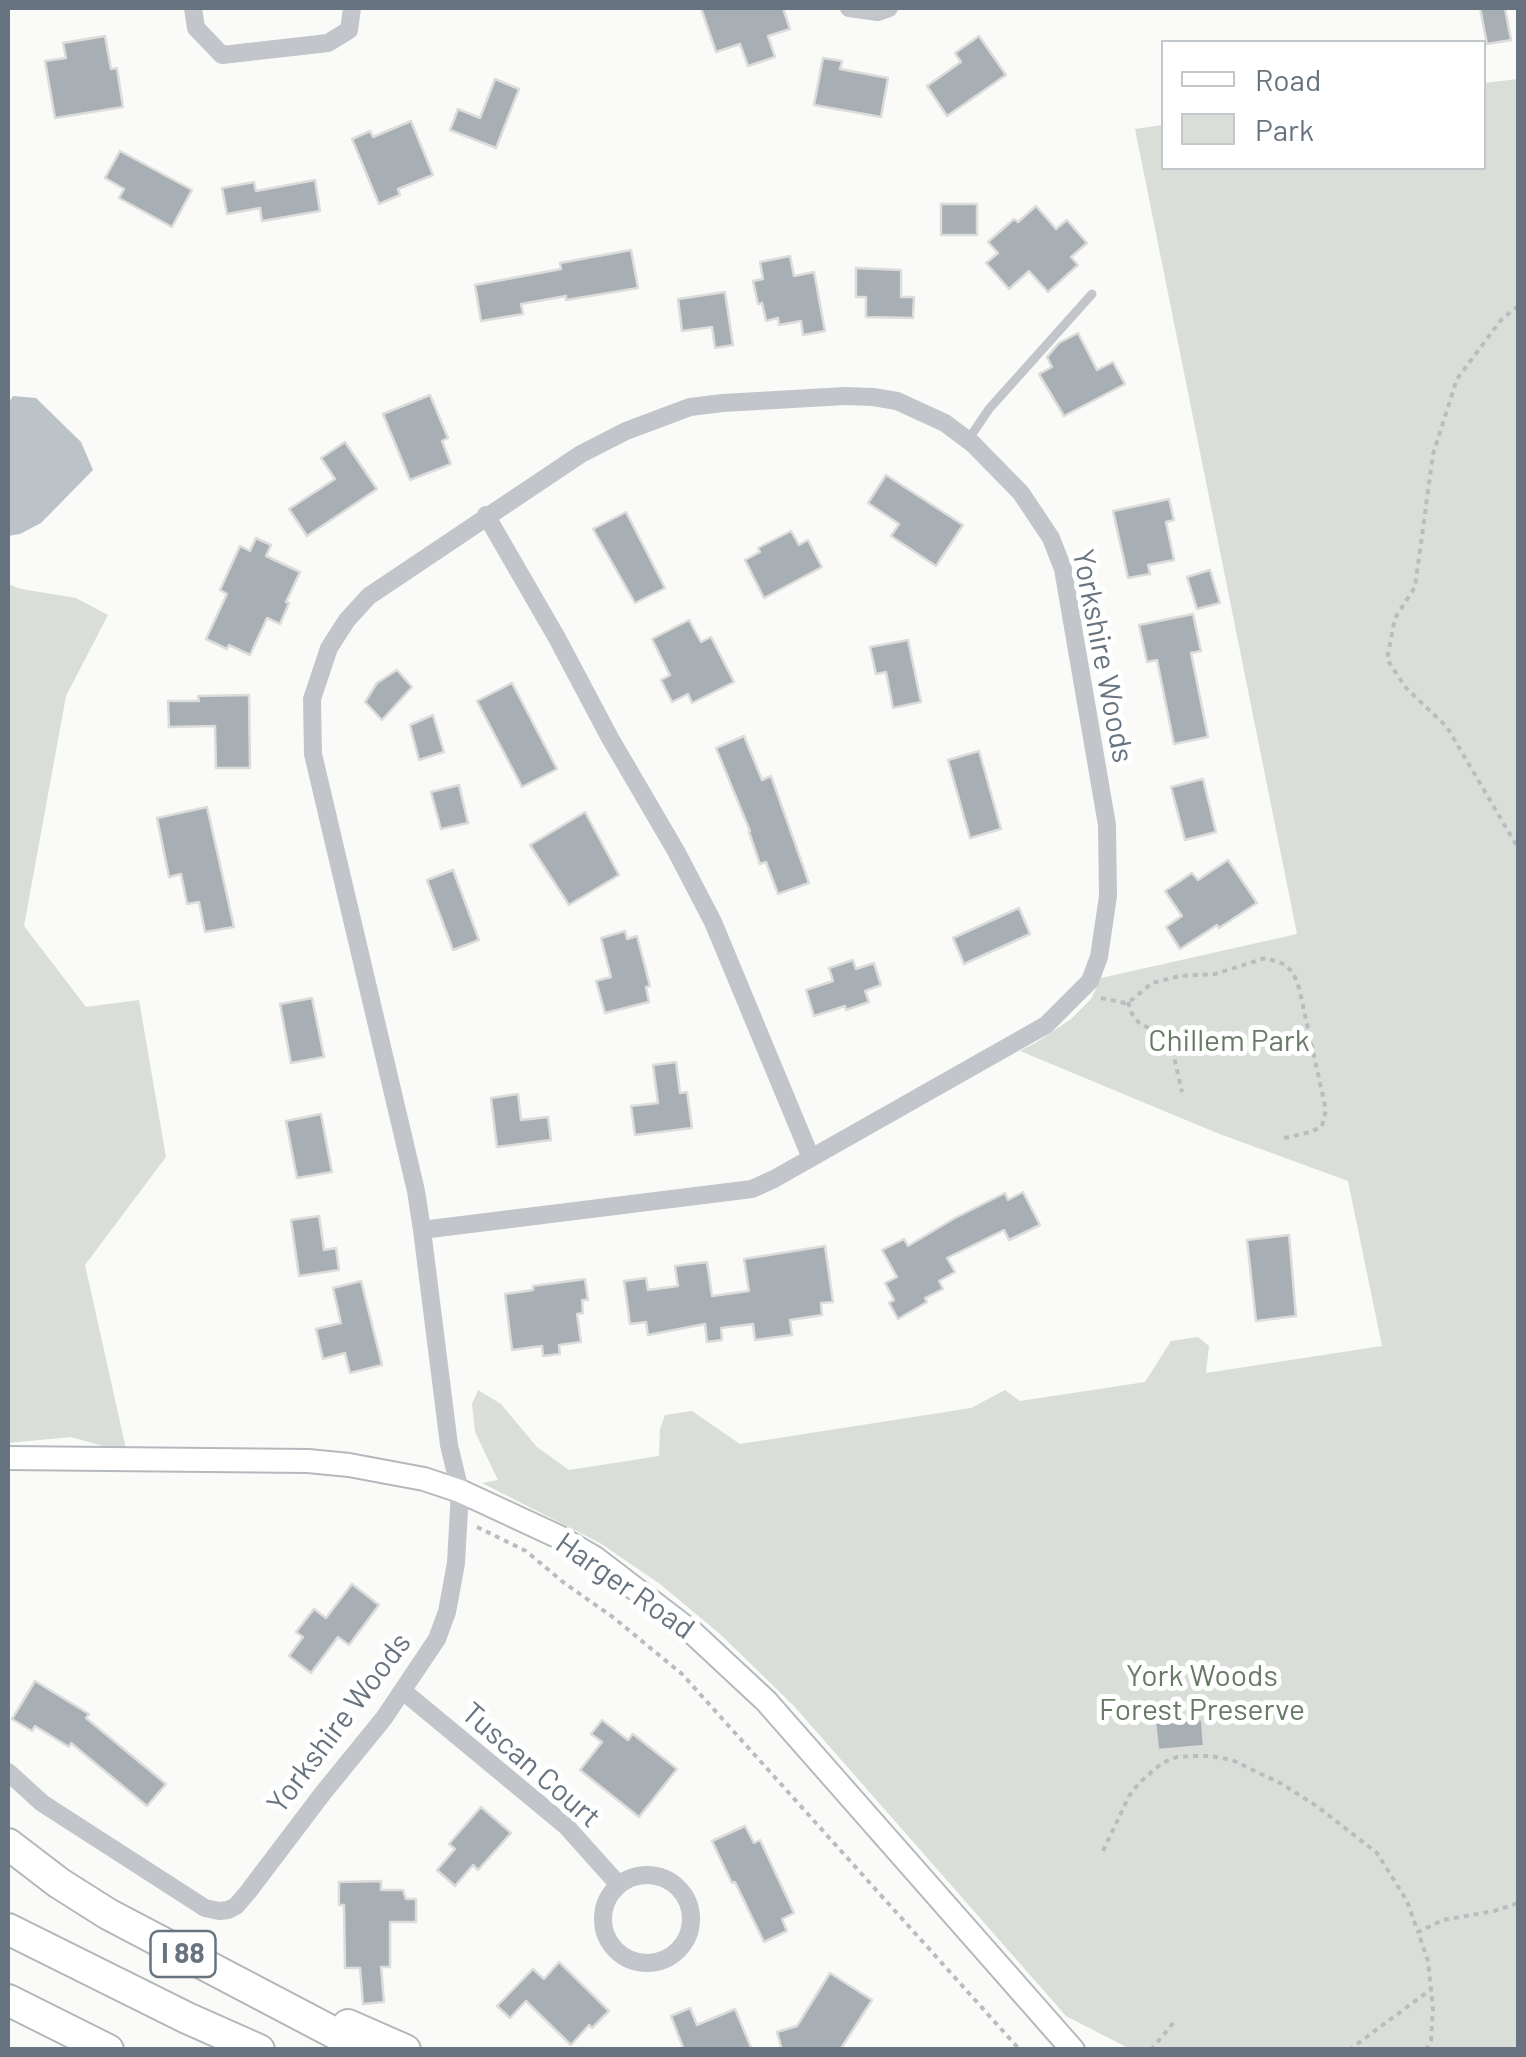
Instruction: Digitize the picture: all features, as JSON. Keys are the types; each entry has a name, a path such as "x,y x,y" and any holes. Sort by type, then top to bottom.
{"highway":[{"name":"I 88","path":"8,1844 81,1898 138,1931 367,2050"},
{"name":"I 88","path":"8,1930 260,2050"},
{"path":"224,1974 405,2050"},
{"path":"8,2000 108,2050"}],"street":[{"path":"193,8 196,28 222,55 328,43 348,30 352,8"},
{"path":"849,8 878,12 889,8"},
{"name":"Yorkshire Woods","path":"8,1772 42,1804 204,1908 228,1910 248,1892 403,1691 436,1640 448,1612 456,1563 460,1492 449,1444 422,1230 313,754 312,699 329,648 347,620 369,596 580,454 626,431 690,407 874,397 896,401 946,423 1021,492 1051,538 1063,569 1107,825 1108,896 1099,957 1090,981 1046,1024 752,1189 422,1230"},
{"path":"486,516 713,922 811,1158"},
{"name":"Harger Road","path":"8,1458 308,1461 362,1467 424,1479 460,1492 595,1558 693,1633 766,1701 1073,2050"},
{"name":"Tuscan Court","path":"403,1691 566,1826 618,1884"},
{"path":"644,1874 671,1881 681,1891 692,1916 684,1944 675,1954 646,1964 617,1953 602,1926 602,1911 618,1884 644,1874"}],"lane":[{"path":"968,440 989,409 1092,294"}],"path":[{"path":"1518,306 1501,320 1457,379 1433,454 1415,587 1394,618 1387,658 1406,688 1446,727 1518,848"},
{"path":"1084,989 1119,1004 1128,1002 1152,983 1180,976 1216,974 1266,958 1286,965 1299,988 1326,1110 1322,1126 1280,1139"},
{"path":"1128,1002 1140,1024 1170,1039 1182,1092"},
{"path":"476,1527 526,1550 682,1674 1020,2050"},
{"path":"1103,1851 1129,1796 1162,1763 1210,1756 1232,1760 1282,1784 1378,1853 1407,1901 1428,1961 1433,2010 1426,2050"},
{"path":"1418,1932 1443,1920 1518,1903"},
{"path":"1349,2050 1430,1990"},
{"path":"1151,2050 1174,2022"}],"green space":[{"name":"York Woods Forest Preserve","path":"1518,79 1518,2049 1130,2049 1066,2016 793,1705 720,1634 660,1584 600,1543 482,1483 498,1480 475,1432 472,1404 478,1390 501,1404 537,1447 569,1470 659,1456 665,1415 692,1411 740,1444 971,1408 1005,1390 1020,1401 1145,1382 1171,1341 1198,1337 1209,1346 1206,1373 1382,1346 1348,1181 1217,1133 1020,1051 1071,1019 1091,999 1101,978 1297,934 1135,129 1161,125 1161,170 1486,170 1486,83"},
{"path":"8,584 76,598 108,615 66,696 24,926 86,1007 139,1000 166,1157 85,1265 127,1453 71,1437 8,1443"}],"shaded area":[{"path":"13,396 36,398 81,442 93,470 41,523 8,536 8,404"}],"building":[{"path":"701,8 783,8 790,29 768,36 775,57 748,66 740,44 716,52"},
{"path":"1480,8 1505,8 1511,40 1487,44"},
{"path":"105,36 111,69 117,68 123,107 55,118 45,61 66,58 63,43"},
{"path":"979,36 1006,75 947,116 927,86 961,62 955,53"},
{"path":"823,58 842,61 840,69 888,78 881,117 814,105"},
{"path":"495,79 519,89 496,148 450,130 458,109 480,118"},
{"path":"411,121 433,175 398,189 400,195 379,204 352,139 370,131 373,137"},
{"path":"120,151 192,190 172,227 119,198 124,189 105,178"},
{"path":"315,180 320,211 262,221 260,208 227,214 222,188 254,182 256,191"},
{"path":"941,204 977,204 977,235 941,235"},
{"path":"1036,206 1056,229 1067,220 1087,243 1071,257 1078,265 1048,292 1029,271 1009,289 986,263 998,253 988,242"},
{"path":"631,250 638,288 521,304 523,314 481,321 475,285 561,269 560,263"},
{"path":"790,256 794,276 814,272 825,331 803,335 801,321 779,325 778,318 766,321 762,303 758,304 753,281 763,279 760,262"},
{"path":"856,268 901,270 901,297 914,297 913,318 866,317 866,297 856,297"},
{"path":"725,292 733,345 715,348 712,327 682,331 678,299"},
{"path":"1078,333 1097,370 1113,362 1125,384 1064,416 1039,374 1052,367 1047,357 1059,343"},
{"path":"430,395 448,438 442,441 451,464 410,480 383,414"},
{"path":"345,442 377,489 307,536 289,509 335,479 321,458"},
{"path":"886,475 963,525 936,566 891,536 899,524 868,503"},
{"path":"1169,499 1174,520 1166,522 1174,560 1148,565 1150,574 1128,578 1113,511"},
{"path":"626,512 665,588 635,603 593,529"},
{"path":"791,531 799,545 808,540 822,567 764,598 745,560 760,552 758,548"},
{"path":"256,538 271,545 266,556 300,572 280,624 267,618 250,655 206,639 227,594 220,590 240,546 250,551"},
{"path":"1210,570 1220,603 1197,609 1187,577"},
{"path":"1193,614 1201,651 1191,653 1208,737 1174,744 1157,660 1147,662 1139,625"},
{"path":"689,620 701,642 711,637 734,682 692,703 688,694 672,702 661,680 670,675 652,639"},
{"path":"908,640 921,702 893,708 886,672 876,674 870,647"},
{"path":"397,670 412,687 382,720 365,702 377,683"},
{"path":"512,683 557,769 522,787 477,701"},
{"path":"249,695 250,768 216,768 215,726 169,727 168,701"},
{"path":"433,715 444,752 419,760 410,725"},
{"path":"744,736 762,780 771,776 809,883 778,894 766,862 760,864 716,748"},
{"path":"979,751 1001,829 970,838 948,760"},
{"path":"1203,779 1216,832 1185,840 1171,787"},
{"path":"459,785 468,823 441,829 431,792"},
{"path":"207,807 234,927 205,932 199,902 187,904 181,874 169,877 157,818"},
{"path":"585,812 619,875 569,905 530,845"},
{"path":"1228,860 1257,903 1180,949 1166,927 1182,916 1165,891 1192,873 1198,880"},
{"path":"453,870 479,940 453,950 427,880"},
{"path":"1019,908 1030,934 964,964 953,938"},
{"path":"625,931 627,939 637,936 650,986 646,987 649,1002 605,1013 596,981 611,977 601,938"},
{"path":"853,960 856,969 874,963 881,985 865,991 869,1002 814,1016 806,990 833,981 829,968"},
{"path":"312,998 324,1057 291,1063 280,1004"},
{"path":"676,1062 680,1093 687,1092 692,1128 635,1135 631,1106 658,1103 653,1065"},
{"path":"518,1094 521,1120 548,1117 551,1140 497,1147 491,1098"},
{"path":"321,1114 332,1172 297,1178 286,1121"},
{"path":"1023,1192 1040,1225 1009,1240 1004,1230 947,1258 955,1272 939,1281 943,1289 898,1319 889,1303 894,1300 885,1283 897,1277 882,1250 904,1239 908,1246 1005,1193 1008,1200"},
{"path":"319,1216 324,1250 336,1248 339,1270 299,1276 291,1220"},
{"path":"1289,1235 1296,1316 1256,1321 1247,1240"},
{"path":"825,1246 833,1302 821,1303 822,1315 790,1320 792,1335 755,1340 753,1324 721,1328 722,1340 707,1342 705,1324 648,1335 646,1322 630,1324 624,1281 646,1278 648,1290 678,1286 675,1266 707,1262 712,1296 749,1291 744,1259"},
{"path":"585,1279 588,1300 582,1300 583,1313 577,1314 581,1342 559,1345 560,1354 543,1356 542,1346 512,1350 505,1294"},
{"path":"361,1281 382,1365 350,1373 345,1353 323,1359 316,1329 341,1323 333,1288"},
{"path":"352,1584 379,1605 349,1645 338,1637 311,1673 289,1656 303,1637 296,1632 314,1609 326,1618"},
{"path":"35,1681 89,1714 86,1718 166,1784 147,1806 71,1743 69,1747 35,1726 32,1731 12,1719"},
{"path":"1202,1719 1204,1746 1158,1750 1155,1723"},
{"path":"602,1720 628,1740 633,1734 677,1769 639,1817 580,1770 602,1742 591,1734"},
{"path":"481,1807 511,1833 478,1870 473,1865 455,1886 437,1870 455,1849 449,1844"},
{"path":"745,1826 754,1843 760,1840 794,1913 782,1919 787,1931 764,1942 712,1841"},
{"path":"381,1881 381,1890 403,1890 406,1899 416,1899 416,1922 390,1922 390,1967 381,1967 384,2002 363,2004 360,1968 345,1968 344,1905 339,1905 339,1882"},
{"path":"559,1962 609,2011 571,2045 526,2001 510,2018 497,2006 533,1969 544,1979"},
{"path":"830,1973 872,2000 840,2050 782,2050 777,2032 797,2026"},
{"path":"690,2008 697,2025 735,2009 752,2050 684,2050 671,2016"}],"park label":[{"name":"Chillem Park","path":"1229,1041"}]}
